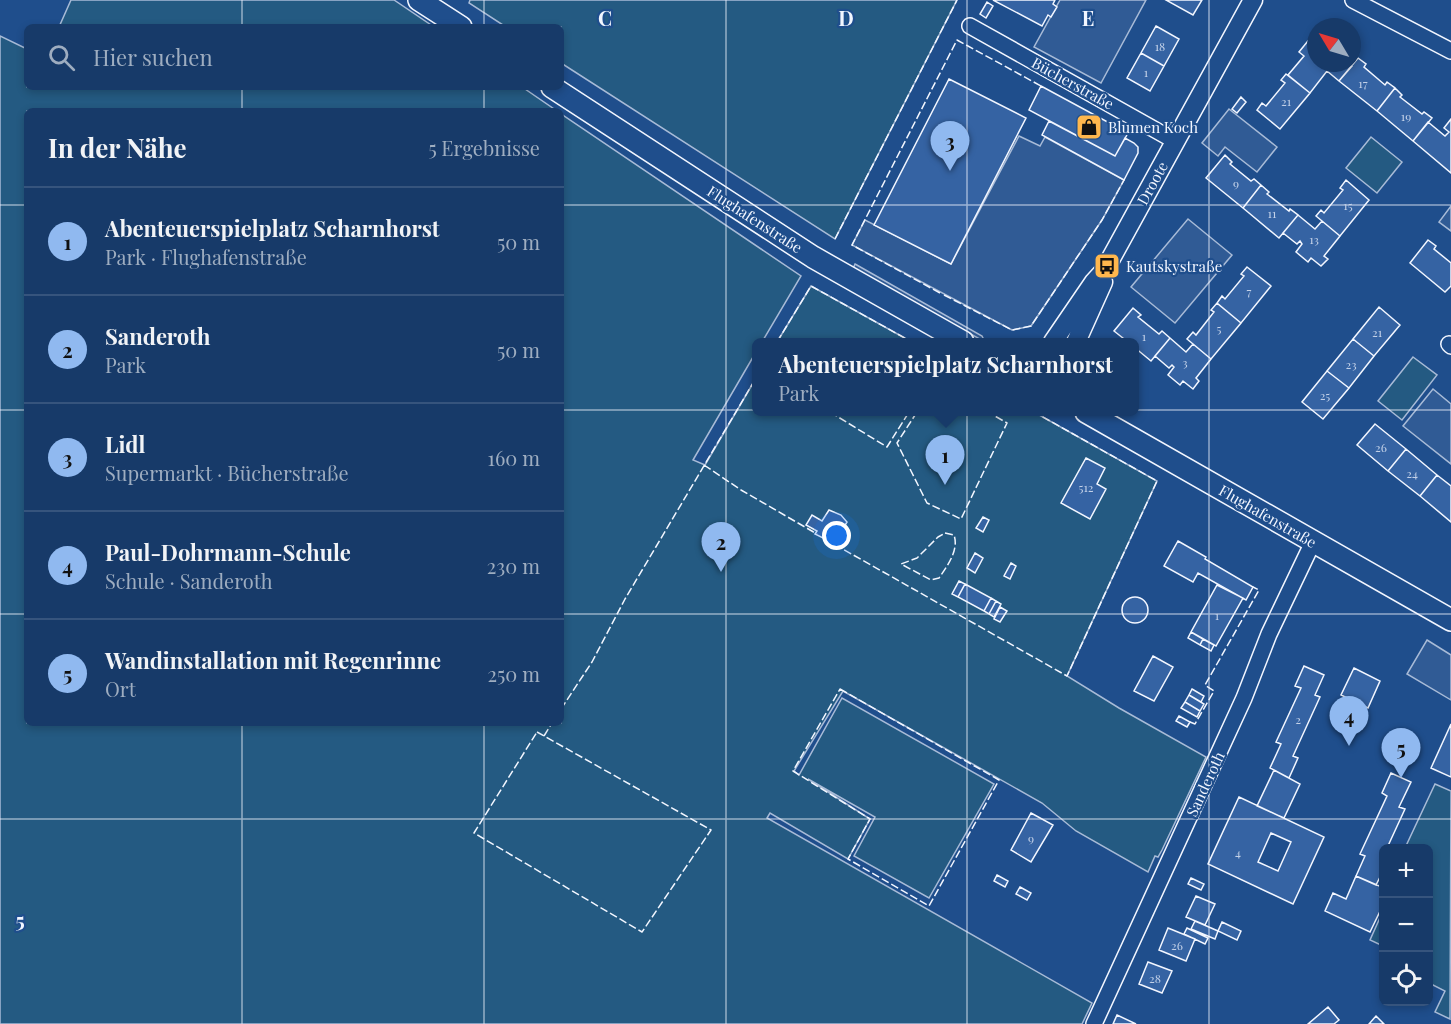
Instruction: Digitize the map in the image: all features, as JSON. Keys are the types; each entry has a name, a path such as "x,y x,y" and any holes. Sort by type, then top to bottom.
{"main road":[{"path":"418,0 455,24"},
{"name":"Flughafenstraße","path":"557,90 813,257 956,338"},
{"name":"Flughafenstraße","path":"1095,416 1451,620"}],"street":[{"name":"Droote","path":"1056,338 1104,271 1253,0"},
{"path":"1353,0 1451,51"},
{"name":"Bücherstraße","path":"970,26 1175,141"},
{"name":"Droote","path":"1078,338 1103,285 1104,271"},
{"name":"Sanderoth","path":"1094,1024 1239,709 1278,614 1313,542"}],"shaded area":[{"path":"71,0 394,0 430,24 60,24"},
{"path":"470,0 957,0 835,239 564,65 564,24 501,24 469,3"},
{"path":"1060,0 1146,0 1101,83 1034,47"},
{"path":"0,36 24,48 24,90 526,90 553,108 24,108 24,726 564,726 564,116 801,276 764,338 752,338 752,359 693,460 705,465 752,385 752,416 1041,416 1157,481 1067,676 1206,757 1162,850 1158,857 1155,856 1148,872 1076,831 1042,803 843,691 794,771 799,775 842,698 994,784 929,898 854,856 875,817 808,779 870,819 848,859 770,813 767,818 1092,1003 1082,1024 0,1024"},
{"path":"1229,109 1277,147 1257,172 1225,147 1218,156 1202,143"},
{"path":"1019,136 1040,146 1045,137 1124,180 1102,220 1031,326 1012,330 852,245 865,220 951,264"},
{"path":"1371,137 1402,162 1377,193 1346,168"},
{"path":"1451,206 1451,231 1439,222"},
{"path":"1188,219 1232,255 1175,323 1131,287"},
{"path":"855,264 983,338 978,338 853,269"},
{"path":"811,286 905,338 779,338"},
{"path":"1413,357 1437,375 1402,420 1378,401"},
{"path":"1433,389 1451,404 1451,464 1403,426"},
{"path":"1427,640 1451,655 1451,700 1407,674"},
{"path":"1435,784 1451,791 1450,1019 1435,1012 1445,991 1433,985 1433,844 1407,844"},
{"path":"1379,920 1379,944 1370,940"}],"building":[{"path":"993,0 1055,0 1053,4 1057,7 1051,17 1048,15 1042,26"},
{"path":"1166,0 1202,0 1193,15"},
{"path":"987,2 993,6 986,18 980,14"},
{"path":"1156,26 1179,39 1164,66 1141,53"},
{"path":"1307,42 1307,72 1326,72 1310,93 1288,75 1304,56 1299,52"},
{"path":"1141,53 1164,66 1150,91 1127,78"},
{"path":"1361,60 1366,64 1364,67 1385,85 1387,82 1395,88 1377,111 1339,81 1346,72 1361,72"},
{"path":"1328,72 1347,72 1339,81"},
{"path":"1286,74 1310,93 1280,129 1257,110 1262,103 1266,106 1285,83 1281,80"},
{"path":"949,79 1026,118 951,264 874,225"},
{"name":"Blumen Koch","path":"1041,86 1128,133 1115,156 1029,110"},
{"path":"1395,88 1402,95 1400,97 1422,114 1424,112 1432,118 1413,141 1377,111"},
{"path":"1241,97 1246,102 1237,113 1232,109"},
{"path":"1451,119 1451,173 1413,141 1428,122 1445,136 1449,132 1444,128"},
{"path":"1049,121 1115,156 1125,138 1134,143 1138,147 1138,153 1124,180 1042,135"},
{"path":"1225,155 1232,162 1230,164 1251,181 1254,179 1261,185 1243,208 1206,178"},
{"path":"1346,180 1369,200 1340,236 1316,216 1321,210 1324,213 1343,190 1340,188"},
{"path":"1261,185 1269,192 1267,194 1298,215 1279,238 1243,208"},
{"path":"1298,215 1315,229 1322,221 1340,236 1324,256 1328,259 1321,266 1311,258 1308,262 1296,252 1302,244 1300,241 1297,244 1283,233"},
{"path":"1428,240 1436,246 1434,249 1451,263 1451,286 1445,292 1410,263"},
{"path":"1247,267 1271,286 1241,323 1217,303 1222,296 1225,299 1244,276 1241,274"},
{"path":"1217,303 1241,323 1211,359 1187,339 1193,332 1196,335 1214,312 1211,310"},
{"path":"1379,307 1400,325 1374,356 1353,339"},
{"path":"1133,308 1141,315 1138,317 1159,334 1162,331 1170,338 1151,361 1139,351 1139,338 1123,338 1114,331"},
{"path":"1170,338 1186,352 1193,344 1211,359 1196,378 1199,381 1193,389 1183,381 1180,385 1168,375 1174,367 1172,365 1169,368 1155,356"},
{"path":"1353,339 1374,356 1349,388 1327,371"},
{"path":"1327,371 1349,388 1323,419 1302,402"},
{"path":"1375,424 1406,449 1388,471 1357,445"},
{"path":"1406,449 1437,475 1420,496 1388,471"},
{"path":"1086,458 1105,468 1097,484 1106,489 1090,519 1061,503"},
{"path":"1437,475 1451,486 1451,522 1420,496"},
{"path":"829,510 841,515 847,522 841,532 847,535 841,545 828,537 827,540 815,534 817,531 806,525 812,515 822,521"},
{"path":"983,517 989,520 983,532 976,528"},
{"path":"1178,541 1253,587 1246,600 1198,573 1193,582 1164,566"},
{"path":"975,553 983,558 975,573 967,568"},
{"path":"1011,563 1016,566 1010,579 1004,576"},
{"path":"959,581 965,584 958,597 952,594"},
{"path":"965,584 991,598 984,611 958,597"},
{"path":"1217,585 1243,598 1216,646 1191,632"},
{"path":"1135,597 1144,601 1148,610 1144,619 1135,623 1126,619 1122,610 1126,601"},
{"path":"991,598 996,601 989,614 984,611"},
{"path":"996,601 1001,604 994,617 989,614"},
{"path":"1000,607 1007,611 1000,622 994,619"},
{"path":"1191,632 1203,639 1200,645 1188,638"},
{"path":"1203,639 1214,645 1211,651 1200,645"},
{"path":"1153,656 1173,667 1154,701 1134,691"},
{"path":"1304,666 1324,675 1315,695 1320,697 1293,756 1298,758 1289,778 1270,768 1281,744 1276,742 1301,688 1295,686"},
{"path":"1354,668 1380,681 1368,708 1341,695"},
{"path":"1192,689 1204,696 1201,702 1189,695"},
{"path":"1189,695 1204,704 1200,711 1185,702"},
{"path":"1185,702 1200,711 1197,717 1181,708"},
{"path":"1179,716 1190,722 1187,727 1176,721"},
{"path":"1451,724 1451,777 1431,768"},
{"path":"1274,770 1300,784 1284,818 1257,806"},
{"path":"1391,773 1411,782 1399,807 1405,809 1389,844 1379,844 1379,879 1376,885 1356,876 1365,856 1360,854 1387,796 1382,793"},
{"path":"1239,797 1324,837 1293,904 1208,864","holes":["1271,833 1291,842 1278,871 1258,862"]},
{"path":"1031,813 1053,825 1031,862 1011,850"},
{"path":"997,875 1008,881 1005,887 994,881"},
{"path":"1356,876 1379,886 1379,913 1370,932 1325,911 1333,893 1346,899"},
{"path":"1191,878 1204,884 1201,890 1188,884"},
{"path":"1020,887 1031,893 1027,900 1016,894"},
{"path":"1196,896 1215,904 1205,925 1186,917"},
{"path":"1195,921 1218,931 1215,939 1191,929"},
{"path":"1222,922 1241,931 1237,940 1218,931"},
{"path":"1168,928 1195,939 1186,961 1159,950"},
{"path":"1187,928 1208,938 1205,944 1184,934"},
{"path":"1148,962 1172,971 1162,993 1139,984"},
{"path":"1328,1007 1339,1020 1334,1024 1308,1024"},
{"path":"1117,1015 1136,1024 1113,1024"},
{"path":"1376,1016 1384,1024 1369,1024"}],"fence":[{"path":"835,239 957,0"},
{"path":"940,293 852,245 957,40 1041,86"},
{"path":"944,295 1012,330 1031,326 1102,220 1124,180"},
{"path":"779,338 811,286 905,338"},
{"path":"564,704 592,662 625,599 752,385"},
{"path":"837,416 887,447 906,416"},
{"path":"914,416 897,443 927,503 961,519 1007,423 995,416"},
{"path":"825,539 1067,676 1157,481 1041,416"},
{"path":"704,465 741,490 817,534"},
{"path":"945,533 954,535 955,546 952,557 939,578 931,580 901,564 917,558 945,533"},
{"path":"1190,722 1195,724 1214,691 1205,685 1259,590 1253,587"},
{"path":"840,689 999,780 929,906 848,859 870,819 793,771 840,689"},
{"path":"544,736 550,726"},
{"path":"537,732 711,830 642,932 474,833 537,732"}],"place":[{"name":"Blumen Koch","path":"1089,127"},
{"name":"Lidl","path":"950,171"},
{"name":"Kautskystraße","path":"1107,266"},
{"name":"Abenteuerspielplatz Scharnhorst","path":"945,485"},
{"name":"Sanderoth","path":"721,572"},
{"name":"Paul-Dohrmann-Schule","path":"1349,746"},
{"name":"Wandinstallation mit Regenrinne","path":"1401,778"}]}
